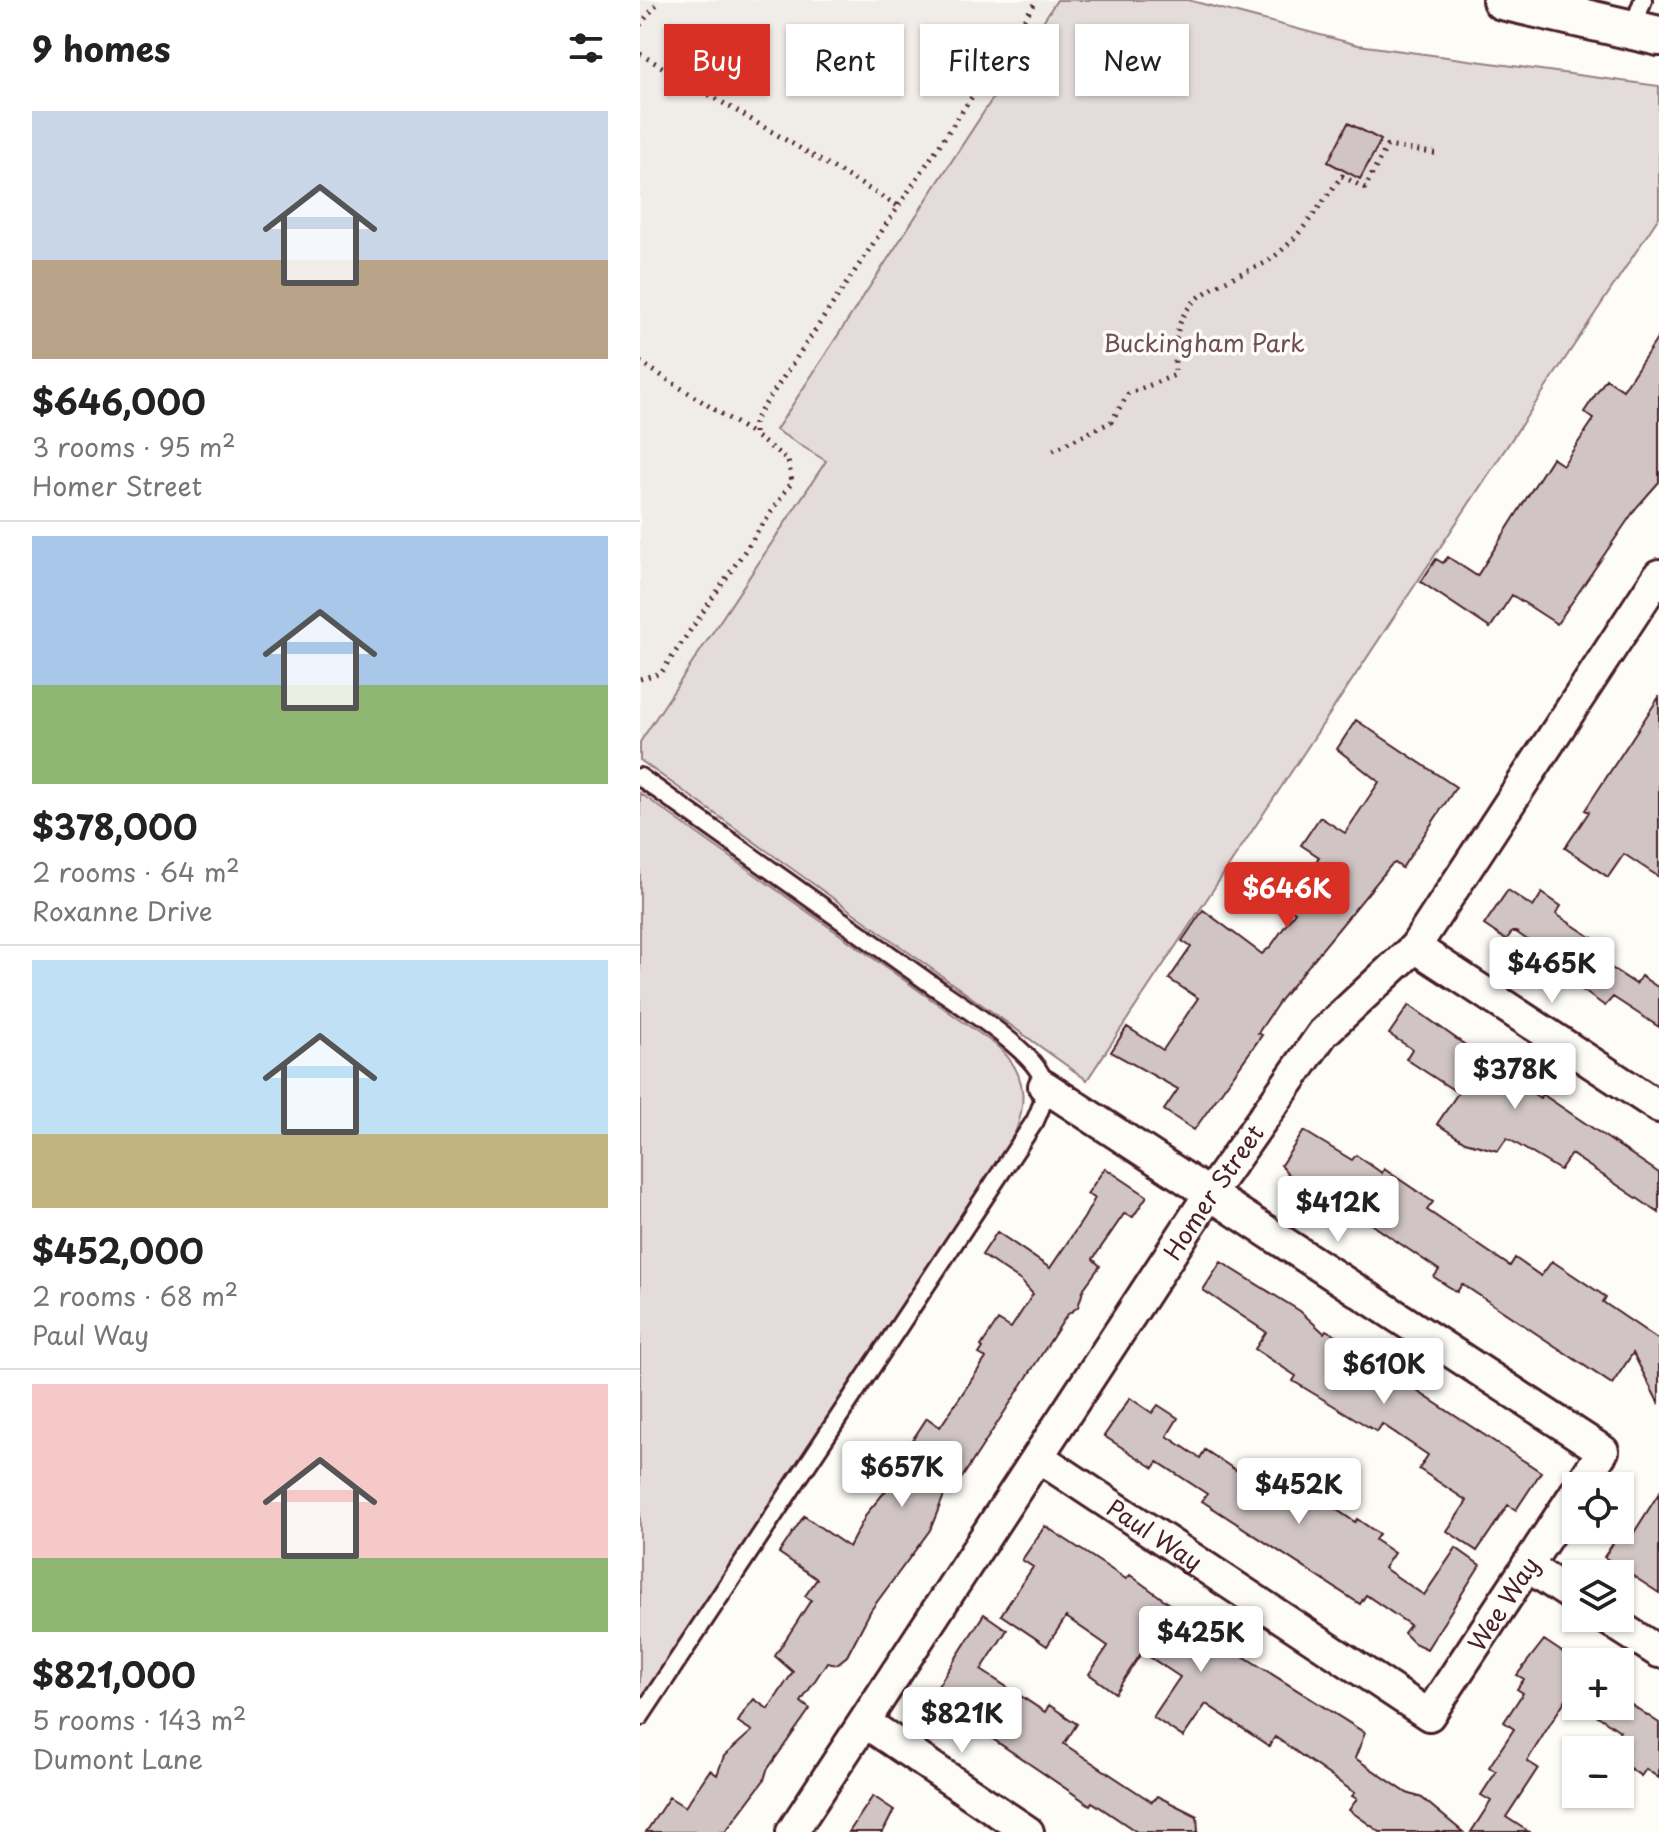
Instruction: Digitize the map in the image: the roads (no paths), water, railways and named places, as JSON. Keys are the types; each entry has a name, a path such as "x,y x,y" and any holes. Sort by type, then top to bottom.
{"street":[{"path":"1502,0 1645,22"},
{"name":"Homer Street","path":"792,1832 1040,1458 1211,1192 1323,1033 1415,947 1659,575"},
{"path":"1415,947 1659,1107"},
{"path":"1044,1086 1211,1192 1603,1451 1589,1472"},
{"name":"Paul Way","path":"1040,1458 1429,1715"},
{"name":"Wee Way","path":"1429,1715 1562,1513"},
{"path":"1527,1566 1562,1589"},
{"path":"1628,1632 1659,1652"},
{"path":"866,1723 1028,1832"}],"lane":[{"path":"640,777 972,1014 1028,1057 1040,1073 1044,1086 1044,1100 1035,1121 640,1717"}],"park label":[{"name":"Buckingham Park","path":"1204,342"}]}
